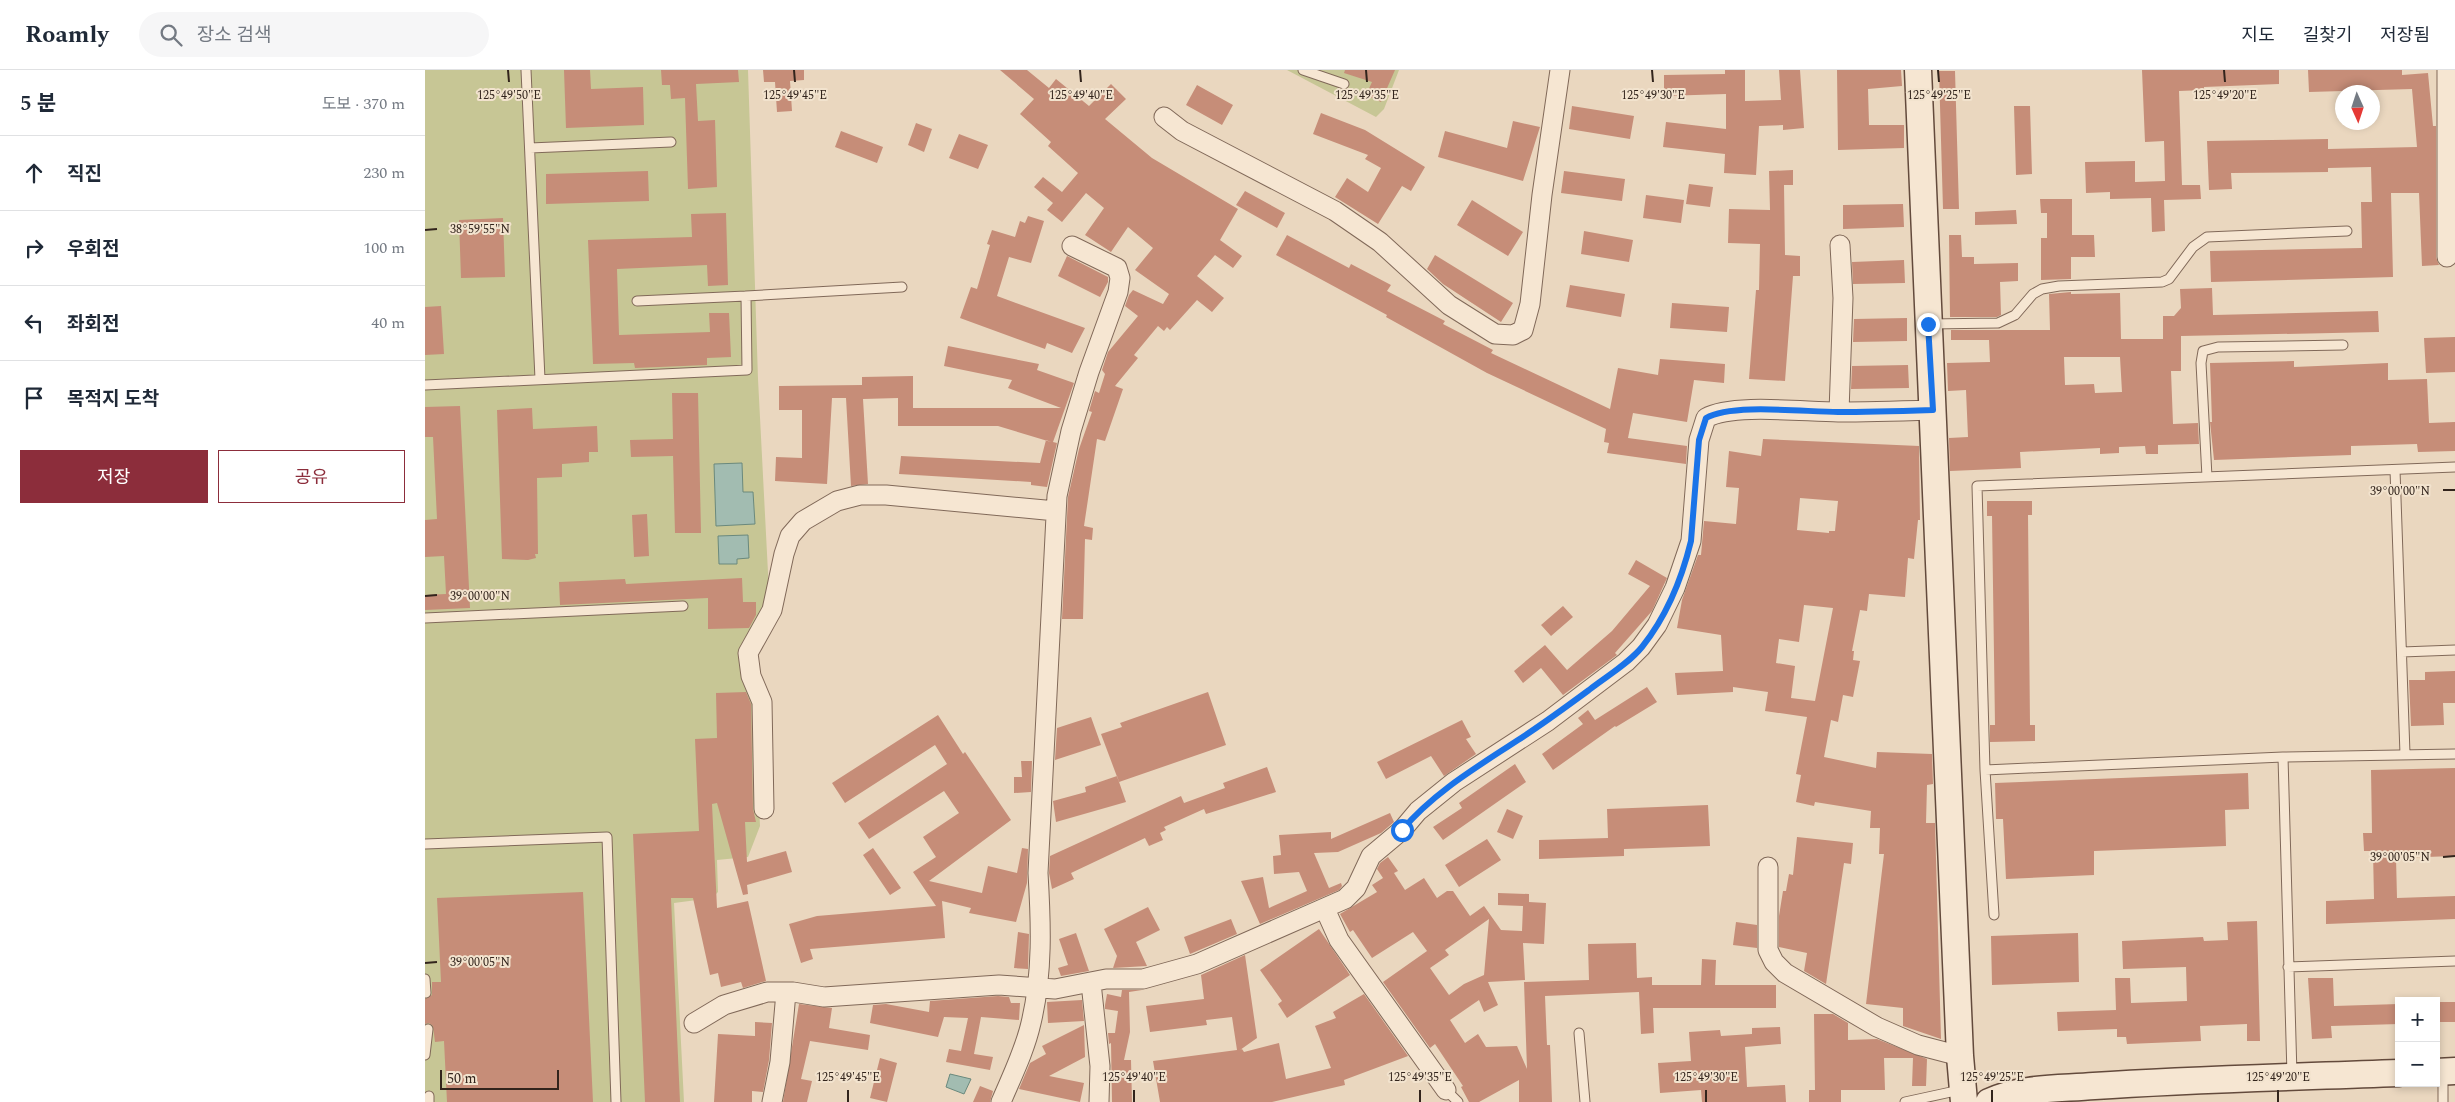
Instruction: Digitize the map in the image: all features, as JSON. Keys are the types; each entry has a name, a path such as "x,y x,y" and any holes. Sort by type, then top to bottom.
{"street":[{"path":"1164,117 1182,131 1335,211 1380,242 1449,305 1495,334 1513,335 1523,330 1530,304 1542,195 1560,70"},
{"path":"1918,70 1963,1096"},
{"path":"2447,70 2447,256"},
{"path":"1839,412 1843,298 1840,245"},
{"path":"1001,1102 1031,1024 1038,989 1041,923 1037,872 1056,511 1071,431 1089,372 1113,306 1120,278 1117,268 1072,246"},
{"path":"694,1023 724,1005 767,992 785,992 825,997 999,985 1055,989 1106,979 1143,979 1197,964 1216,954 1345,900 1356,888 1371,856 1402,830 1418,811 1454,782 1547,721 1626,662 1641,648 1657,625 1687,557 1691,541 1699,440 1706,418 1715,412 1738,410 1839,412 1933,410"},
{"path":"763,808 762,702 751,676 748,653 772,610 784,554 790,536 803,521 837,501 860,495 915,497 1056,511"},
{"path":"1768,867 1768,950 1774,962 1785,973 1877,1026 1918,1045 1960,1056"},
{"path":"1325,909 1339,940 1452,1096"},
{"path":"1091,983 1100,1066 1099,1102"},
{"path":"772,1102 780,1062 785,992"},
{"path":"1989,1102 2031,1091 2147,1082 2395,1073"}],"lane":[{"path":"526,70 540,380"},
{"path":"1303,70 1344,84"},
{"path":"530,148 671,142"},
{"path":"1928,324 1998,323 2007,321 2015,315 2033,294 2059,286 2162,282 2169,279 2193,247 2207,237 2347,231"},
{"path":"637,300 902,287"},
{"path":"425,385 747,370 746,296"},
{"path":"2207,477 2201,363 2203,351 2218,347 2343,345"},
{"path":"1994,914 1985,770 1977,486 2455,467"},
{"path":"2395,470 2405,754"},
{"path":"425,618 683,606"},
{"path":"2402,652 2455,650"},
{"path":"1985,770 2283,757 2455,754"},
{"path":"2283,757 2292,1077"},
{"path":"425,844 607,837 616,1102"},
{"path":"2288,967 2455,961"},
{"path":"425,978 426,993"},
{"path":"425,1055 428,1029"},
{"path":"1579,1033 1585,1102"},
{"path":"2443,1102 2445,1072"},
{"path":"1905,1102 1963,1096"}],"shaded area":[{"path":"425,70 748,70 758,379 769,592 758,631 753,690 760,826 748,857 717,860 718,892 712,898 674,903 684,1102 425,1102"},
{"path":"1287,70 1399,70 1384,109 1376,117"},
{"path":"742,463 743,492 753,492 755,524 716,526 714,464"},
{"path":"748,535 749,558 737,559 737,564 719,564 718,536"},
{"path":"950,1074 971,1079 964,1094 946,1087"}],"building":[{"path":"564,70 590,70 591,89 643,87 644,125 566,128"},
{"path":"661,70 738,70 739,82 696,84 698,121 715,120 717,187 688,189 685,98 671,99 670,85 662,85"},
{"path":"763,70 804,70 804,80 790,81 792,111 777,112 775,82 764,82"},
{"path":"1000,70 1027,70 1049,88 1056,79 1089,106 1111,84 1126,99 1105,119 1152,158 1238,209 1220,240 1242,256 1233,268 1215,255 1197,276 1224,298 1212,312 1197,300 1170,330 1167,327 1164,331 1158,326 1134,355 1138,358 1115,386 1123,389 1105,441 1097,439 1084,526 1093,528 1092,540 1085,539 1083,619 1062,619 1068,497 1079,449 1092,412 1089,411 1095,391 1099,393 1105,374 1102,370 1108,352 1138,316 1125,306 1129,295 1133,290 1163,304 1169,294 1135,270 1153,248 1128,227 1111,252 1085,235 1104,208 1086,193 1062,222 1047,210 1053,203 1034,187 1043,177 1062,192 1078,173 1048,146 1051,142 1020,114 1034,99"},
{"path":"1345,70 1395,70 1381,102 1366,95 1372,82 1344,73"},
{"path":"1725,70 1745,70 1745,101 1781,100 1779,70 1800,70 1804,128 1783,130 1783,125 1759,126 1756,175 1724,173 1725,154 1663,147 1666,122 1726,129 1726,94 1664,96 1664,75 1725,74"},
{"path":"1837,70 1901,70 1902,86 1868,89 1869,125 1904,125 1904,148 1838,150"},
{"path":"2142,70 2279,70 2279,84 2204,87 2204,90 2179,91 2182,185 2200,185 2201,199 2164,200 2165,231 2152,232 2151,198 2110,199 2110,192 2086,193 2085,162 2135,161 2135,182 2165,181 2164,141 2145,142"},
{"path":"2308,70 2402,70 2402,75 2428,73 2433,126 2436,126 2436,257 2439,265 2422,266 2419,193 2391,193 2393,277 2211,282 2210,251 2362,248 2361,202 2372,202 2371,167 2328,168 2328,172 2231,173 2232,189 2209,190 2207,141 2328,139 2328,149 2417,147 2412,89 2380,90 2380,85 2335,85 2335,91 2309,92"},
{"path":"1939,71 1955,71 1959,209 1943,209"},
{"path":"1197,85 1233,105 1222,125 1186,105"},
{"path":"1572,106 1634,116 1630,139 1569,129"},
{"path":"2014,106 2030,106 2032,174 2016,175"},
{"path":"1321,113 1365,130 1425,167 1411,191 1402,186 1378,224 1335,197 1347,178 1368,192 1381,168 1365,159 1368,155 1313,134"},
{"path":"1513,121 1540,127 1523,181 1438,157 1445,131 1507,148"},
{"path":"916,123 932,129 924,152 908,145"},
{"path":"841,131 883,147 877,163 835,147"},
{"path":"959,134 988,145 978,169 949,158"},
{"path":"1793,170 1793,185 1784,185 1785,255 1800,256 1800,276 1793,276 1785,381 1749,379 1756,290 1759,290 1760,244 1728,243 1729,209 1770,210 1769,171"},
{"path":"648,171 649,201 546,204 546,174"},
{"path":"1564,171 1625,179 1622,201 1561,193"},
{"path":"1689,184 1713,187 1710,207 1686,204"},
{"path":"1245,191 1285,213 1277,228 1236,205"},
{"path":"1646,195 1684,200 1681,223 1643,218"},
{"path":"2040,199 2072,199 2072,235 2094,235 2095,257 2071,257 2071,279 2041,280 2041,238 2047,238 2047,213 2041,213"},
{"path":"1472,200 1523,232 1508,256 1457,225"},
{"path":"1903,204 1904,227 1843,229 1843,205"},
{"path":"2016,210 2017,224 1975,225 1975,212"},
{"path":"726,213 728,285 708,286 707,265 617,269 619,335 710,332 709,313 729,313 731,357 707,358 707,365 635,368 634,363 593,364 588,240 692,237 691,214"},
{"path":"1028,216 1044,221 1031,263 1009,257 997,296 1085,328 1072,353 1047,343 1045,349 960,318 971,287 977,289 990,245 987,244 992,230 1015,237 1020,221 1025,223"},
{"path":"503,218 505,277 461,278 459,220"},
{"path":"1584,231 1633,240 1629,262 1581,254"},
{"path":"1287,235 1349,268 1351,264 1391,285 1387,291 1445,321 1443,324 1493,350 1491,353 1610,409 1618,368 1658,375 1660,359 1725,364 1724,383 1694,380 1687,422 1633,413 1628,438 1687,446 1686,464 1607,453 1609,443 1604,442 1606,429 1487,373 1386,317 1387,315 1276,255"},
{"path":"1949,235 1961,235 1962,257 1974,257 1974,264 2018,263 2018,281 2000,282 2001,315 1997,317 1950,317"},
{"path":"1435,255 1513,303 1501,322 1443,284 1427,269"},
{"path":"1067,256 1108,277 1108,282 1100,297 1058,276"},
{"path":"1904,260 1905,283 1853,284 1852,262"},
{"path":"1570,285 1625,294 1621,317 1566,307"},
{"path":"2212,288 2213,315 2378,311 2379,332 2181,336 2181,371 2171,371 2173,424 2198,423 2199,444 2158,445 2158,454 2146,454 2145,446 2119,447 2119,453 2100,454 2100,448 2020,452 2021,468 1950,471 1949,438 1968,437 1966,390 1948,391 1947,363 1990,362 1989,340 1951,340 1951,330 2050,330 2049,294 2071,292 2071,294 2120,293 2121,339 2163,339 2163,316 2174,316 2181,308 2180,289","holes":["2064,357 2120,357 2122,392 2095,393 2094,384 2065,385"]},
{"path":"1672,303 1729,307 1727,332 1670,328"},
{"path":"441,306 444,354 425,355 425,307"},
{"path":"1907,318 1907,341 1853,342 1854,319"},
{"path":"2455,337 2455,372 2426,373 2424,338"},
{"path":"948,346 1039,364 1037,370 1074,383 1053,442 1057,443 1047,487 1031,485 1031,482 899,474 901,456 1040,463 1046,440 998,426 898,426 898,398 863,399 868,484 851,486 846,398 832,398 827,484 775,481 776,457 802,458 802,410 779,410 779,386 862,385 862,377 913,376 913,408 1061,408 1008,388 1012,380 944,366"},
{"path":"2294,361 2294,367 2388,363 2388,380 2427,379 2429,423 2455,422 2455,451 2418,452 2417,444 2351,446 2351,455 2214,460 2210,422 2212,422 2210,363"},
{"path":"1908,365 1909,388 1851,389 1852,366"},
{"path":"672,393 698,393 701,533 675,533 673,456 631,457 630,440 673,439"},
{"path":"460,406 470,608 425,610 425,595 446,594 444,556 425,557 425,520 437,519 433,437 425,437 425,407"},
{"path":"532,408 533,429 597,426 598,452 589,452 589,462 562,464 562,477 537,478 538,554 535,554 536,558 528,560 502,559 497,410"},
{"path":"1763,439 1919,446 1920,520 1918,520 1914,559 1908,558 1905,597 1869,594 1867,611 1860,610 1852,651 1854,651 1853,660 1860,661 1853,697 1843,695 1838,722 1831,720 1824,757 1876,768 1877,752 1932,754 1933,784 1927,785 1926,823 1935,823 1941,1039 1903,1026 1903,1008 1866,1004 1884,854 1879,854 1880,828 1870,828 1871,811 1815,802 1814,806 1796,802 1801,775 1796,774 1807,717 1765,711 1768,692 1733,687 1733,692 1677,695 1675,673 1723,671 1721,635 1677,628 1682,600 1698,555 1701,555 1704,521 1736,524 1739,488 1726,487 1729,451 1761,456","holes":["1800,498 1838,501 1835,531 1829,531 1829,533 1797,530","1804,605 1833,608 1815,701 1791,698 1795,666 1776,663 1779,639 1799,642"]},
{"path":"1987,501 2032,501 2032,515 2028,515 2030,725 2035,725 2035,741 1990,742 1990,725 1995,725 1992,516 1987,516"},
{"path":"647,514 649,556 634,557 632,515"},
{"path":"1636,560 1667,578 1652,611 1615,653 1617,655 1563,695 1541,668 1523,683 1514,671 1545,645 1567,670 1612,631 1650,586 1628,574"},
{"path":"742,578 743,602 756,602 756,615 749,628 708,629 708,598 560,605 559,582 625,579 626,584"},
{"path":"1563,606 1573,617 1551,636 1541,625"},
{"path":"2455,671 2455,703 2443,703 2444,725 2411,726 2409,680 2425,680 2425,672"},
{"path":"1647,687 1657,702 1615,726 1553,770 1542,754 1583,724 1578,718 1588,710 1595,720"},
{"path":"746,692 751,704 753,809 756,822 745,822 747,862 786,851 792,872 747,885 748,894 743,895 717,803 712,804 717,908 748,901 766,981 743,988 741,982 721,987 718,973 710,975 693,898 671,898 680,1102 645,1102 633,834 699,831 695,739 717,738 716,693"},
{"path":"1208,692 1226,745 1119,782 1101,734 1122,727 1120,723"},
{"path":"938,715 963,754 965,752 1011,820 929,881 982,893 988,866 1017,873 1022,848 1028,849 1027,883 1016,922 969,913 971,908 942,901 945,938 810,949 813,959 801,963 789,924 817,916 936,906 913,872 936,857 923,837 959,813 944,791 869,839 858,823 947,764 935,745 845,803 832,783"},
{"path":"1091,717 1101,745 1055,760 1057,728"},
{"path":"1462,720 1471,737 1466,739 1476,754 1444,776 1431,756 1386,779 1377,762"},
{"path":"1021,761 1032,761 1031,792 1014,793 1014,777 1022,777"},
{"path":"1515,764 1526,782 1443,840 1433,827 1462,808 1459,803"},
{"path":"1267,767 1276,792 1206,814 1204,809 1164,827 1166,830 1160,833 1163,840 1149,846 1145,838 1071,873 1074,879 1052,889 1049,873 1050,856 1181,796 1184,803 1225,788 1223,783"},
{"path":"2455,768 2455,856 2396,858 2397,898 2455,896 2455,919 2326,924 2326,901 2374,899 2373,851 2364,851 2363,833 2372,833 2371,770"},
{"path":"2248,773 2249,809 2225,810 2226,846 2094,851 2094,875 2006,879 2003,819 1996,819 1995,783"},
{"path":"1117,776 1126,802 1056,822 1053,801 1086,792 1085,787"},
{"path":"1708,805 1710,846 1624,849 1624,856 1539,859 1539,840 1608,838 1607,809"},
{"path":"1507,809 1523,816 1513,839 1497,832"},
{"path":"1390,813 1394,822 1381,833 1338,852 1314,853 1329,888 1341,883 1342,886 1339,890 1260,924 1241,881 1263,877 1269,908 1307,891 1299,872 1274,874 1273,856 1281,855 1279,835 1331,832 1331,839"},
{"path":"1797,837 1853,843 1851,864 1844,863 1826,984 1804,971 1807,953 1779,947 1779,916 1783,891 1786,891 1789,874 1793,875"},
{"path":"1487,839 1501,860 1459,887 1445,865"},
{"path":"873,848 901,888 890,895 863,855"},
{"path":"1388,857 1398,871 1394,873 1405,890 1424,878 1437,898 1447,891 1453,891 1470,916 1484,906 1501,930 1522,931 1523,906 1498,905 1498,893 1529,894 1529,902 1546,903 1544,944 1523,943 1525,980 1488,982 1498,1005 1484,1012 1479,1000 1450,1020 1465,1043 1478,1034 1486,1047 1517,1046 1527,1069 1524,982 1589,980 1588,944 1636,943 1637,978 1652,977 1652,985 1701,985 1702,959 1716,960 1715,985 1776,985 1776,1008 1653,1008 1654,1033 1641,1034 1639,992 1545,996 1547,1045 1550,1045 1552,1102 1519,1102 1519,1080 1479,1102 1469,1102 1461,1087 1463,1086 1435,1044 1430,1048 1383,982 1427,951 1413,932 1372,958 1353,930 1350,932 1340,914 1377,892 1372,885 1383,878 1377,869 1380,863","holes":["1489,919 1484,975 1464,984 1449,995 1430,968 1449,955 1445,950"]},
{"path":"583,892 593,1102 447,1102 444,1041 435,1042 433,1026 429,1023 425,1024 425,999 432,995 432,982 441,982 437,898"},
{"path":"1148,907 1160,930 1136,942 1147,966 1113,968 1117,956 1104,929"},
{"path":"1231,919 1237,934 1190,954 1184,937"},
{"path":"2257,921 2260,1041 2247,1041 2247,1024 2200,1026 2201,1041 2127,1044 2126,1037 2117,1037 2117,1029 2058,1031 2057,1012 2116,1010 2115,978 2130,978 2131,1003 2187,1001 2186,967 2123,969 2122,941 2203,937 2204,941 2228,940 2227,922"},
{"path":"1736,922 1757,925 1757,948 1733,945"},
{"path":"1319,929 1350,975 1287,1018 1278,1004 1282,1001 1260,970"},
{"path":"1018,932 1029,934 1028,969 1014,968"},
{"path":"1076,933 1089,971 1061,976 1058,968 1068,965 1059,939"},
{"path":"2078,933 2079,982 1992,985 1991,936"},
{"path":"1245,955 1257,1038 1240,1050 1242,1049 1244,1052 1279,1043 1286,1079 1331,1068 1315,1026 1336,1018 1333,1012 1364,994 1408,1056 1344,1080 1345,1085 1272,1102 1160,1102 1153,1061 1237,1050 1232,1017 1206,1020 1207,1025 1150,1032 1146,1006 1204,999 1201,975"},
{"path":"2308,978 2333,978 2334,1006 2395,1004 2395,1024 2331,1026 2332,1038 2312,1039"},
{"path":"1122,990 1142,990 1129,992 1130,1032 1124,1060 1131,1060 1132,1102 1112,1102 1111,1043 1109,1044 1108,1033 1115,1033 1118,1011 1105,1009 1105,1005 1107,994 1121,997"},
{"path":"998,996 1009,997 1011,1003 1020,1003 1019,1020 981,1017 974,1054 993,1057 990,1070 946,1062 949,1049 961,1051 968,1018 944,1017 938,1037 870,1023 873,1005 886,1004 929,1012 930,1001"},
{"path":"1082,1000 1084,1021 1048,1023 1047,1002"},
{"path":"2440,1002 2455,1002 2455,1022 2440,1022"},
{"path":"799,1004 832,1008 829,1028 870,1035 868,1050 810,1041 801,1079 812,1081 807,1102 783,1102"},
{"path":"1814,1014 1833,1014 1848,1023 1848,1040 1877,1039 1927,1059 1926,1086 1912,1086 1913,1058 1884,1058 1885,1090 1841,1090 1841,1102 1809,1102 1809,1090 1815,1090"},
{"path":"755,1022 772,1023 769,1060 763,1092 752,1091 752,1102 714,1102 718,1034 755,1036"},
{"path":"1084,1025 1085,1057 1049,1076 1084,1083 1080,1102 1019,1089 1030,1063 1046,1054 1042,1046"},
{"path":"1780,1027 1781,1044 1745,1047 1747,1087 1785,1085 1786,1102 1702,1102 1701,1090 1660,1093 1658,1063 1691,1061 1689,1032 1720,1030 1721,1036 1752,1034 1752,1028"},
{"path":"880,1058 897,1063 887,1102 870,1098"},
{"path":"980,1086 993,1091 990,1102 973,1102"}],"route":[{"path":"1402,830 1418,811 1454,782 1547,721 1626,662 1641,648 1657,625 1675,588 1687,557 1691,541 1699,440 1706,418 1715,412 1738,410 1839,412 1933,410 1928,324"}]}
